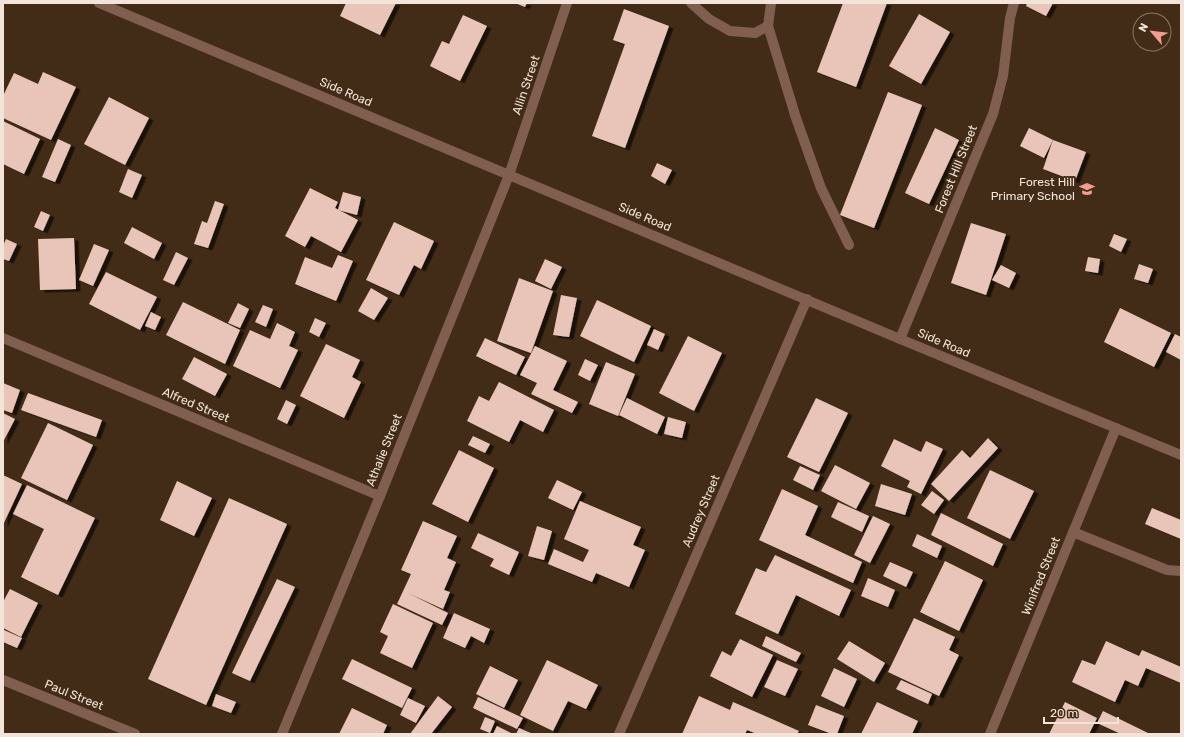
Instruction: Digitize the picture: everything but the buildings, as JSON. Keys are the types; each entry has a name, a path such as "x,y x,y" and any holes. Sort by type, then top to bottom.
{"street":[{"name":"Side Road","path":"99,3 900,339 1181,455"},
{"name":"Allin Street","path":"509,175 567,3"},
{"path":"691,3 709,19 730,31 755,33 768,26"},
{"path":"771,3 768,26 796,118 821,188 849,245"},
{"name":"Forest Hill Street","path":"900,339 993,114 1003,76 1010,18 1014,3"},
{"name":"Athalie Street","path":"282,734 380,496 509,175"},
{"name":"Audrey Street","path":"619,734 807,299"},
{"name":"Alfred Street","path":"3,338 380,496"},
{"name":"Winifred Street","path":"990,734 1116,428"},
{"path":"1073,532 1167,570 1181,571"},
{"name":"Paul Street","path":"3,680 135,734"}],"place":[{"name":"Forest Hill Primary School","path":"1087,189"}]}
